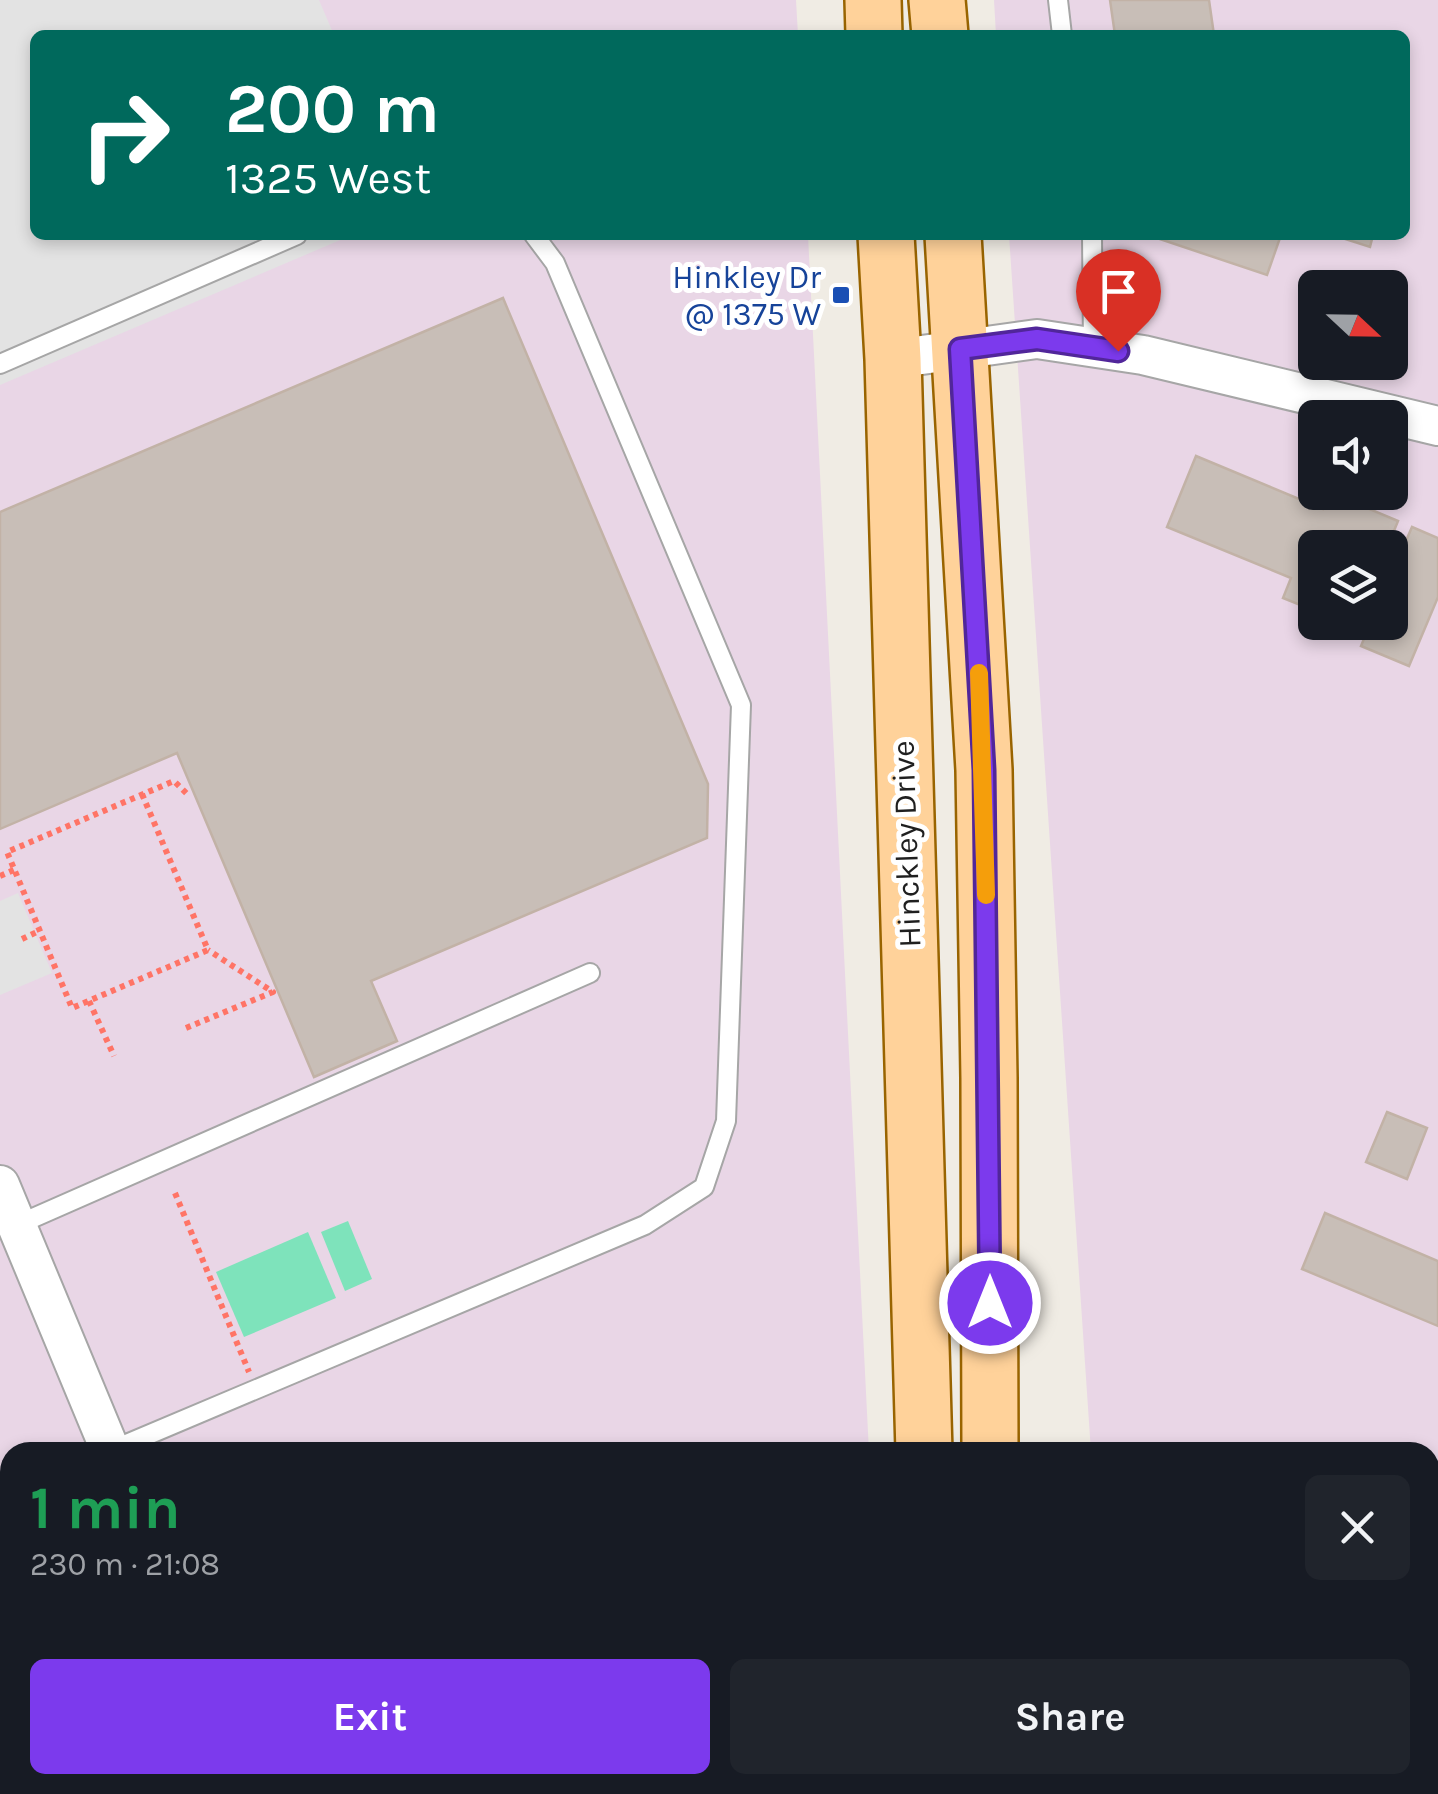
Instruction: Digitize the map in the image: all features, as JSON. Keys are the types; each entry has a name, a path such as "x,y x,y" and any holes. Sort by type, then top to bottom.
{"main road":[{"path":"873,0 874,30"},
{"path":"938,0 940,30"},
{"name":"Hinckley Drive","path":"886,240 893,358 924,1442"},
{"path":"953,240 984,770 990,1078 990,1442"}],"street":[{"path":"893,358 1037,339 1143,355 1438,426"},
{"path":"0,1185 107,1442"}],"lane":[{"path":"1058,0 1061,30"},
{"path":"0,364 285,240"},
{"path":"134,1442 645,1225 704,1187 726,1121 740,705 555,263 538,240"},
{"path":"1092,240 1093,347"},
{"path":"17,1224 590,972"}],"path":[{"path":"188,795 174,780 7,852 72,1008 208,950"},
{"path":"142,794 208,950 273,992 186,1028"},
{"path":"0,876 14,870"},
{"path":"22,939 40,931"},
{"path":"89,1001 114,1056"},
{"path":"175,1193 256,1390"}],"shaded area":[{"path":"0,0 796,0 798,30 30,30 30,240 808,240 868,1442 0,1442"},
{"path":"0,0 319,0 332,30 30,30 30,240 340,240 0,385"},
{"path":"994,0 1438,0 1438,1442 1090,1442 1009,240 1410,240 1410,30 996,30"},
{"path":"18,893 52,973 0,995 0,901"}],"green space":[{"path":"348,1221 372,1279 345,1291 321,1232"},
{"path":"308,1232 336,1298 244,1337 216,1272"}],"building":[{"path":"1110,0 1209,0 1213,30 1114,30"},
{"path":"1163,240 1279,240 1267,275"},
{"path":"1348,240 1372,240 1370,247"},
{"path":"503,298 708,784 707,838 371,981 397,1041 314,1077 177,753 0,829 0,512"},
{"path":"1196,456 1298,499 1298,510 1372,510 1398,521 1394,530 1298,530 1298,604 1283,598 1291,578 1167,527"},
{"path":"1412,527 1438,538 1438,597 1409,666 1361,646 1364,640 1408,640 1408,536"},
{"path":"1387,1112 1427,1128 1407,1179 1366,1162"},
{"path":"1325,1213 1438,1261 1438,1326 1302,1269"}],"slow traffic":[{"path":"979,673 986,895"}],"place":[{"name":"Hinkley Dr @ 1375 W","path":"841,295"}],"route":[{"path":"990,1303 984,770 960,349 1037,339 1118,351"}]}
